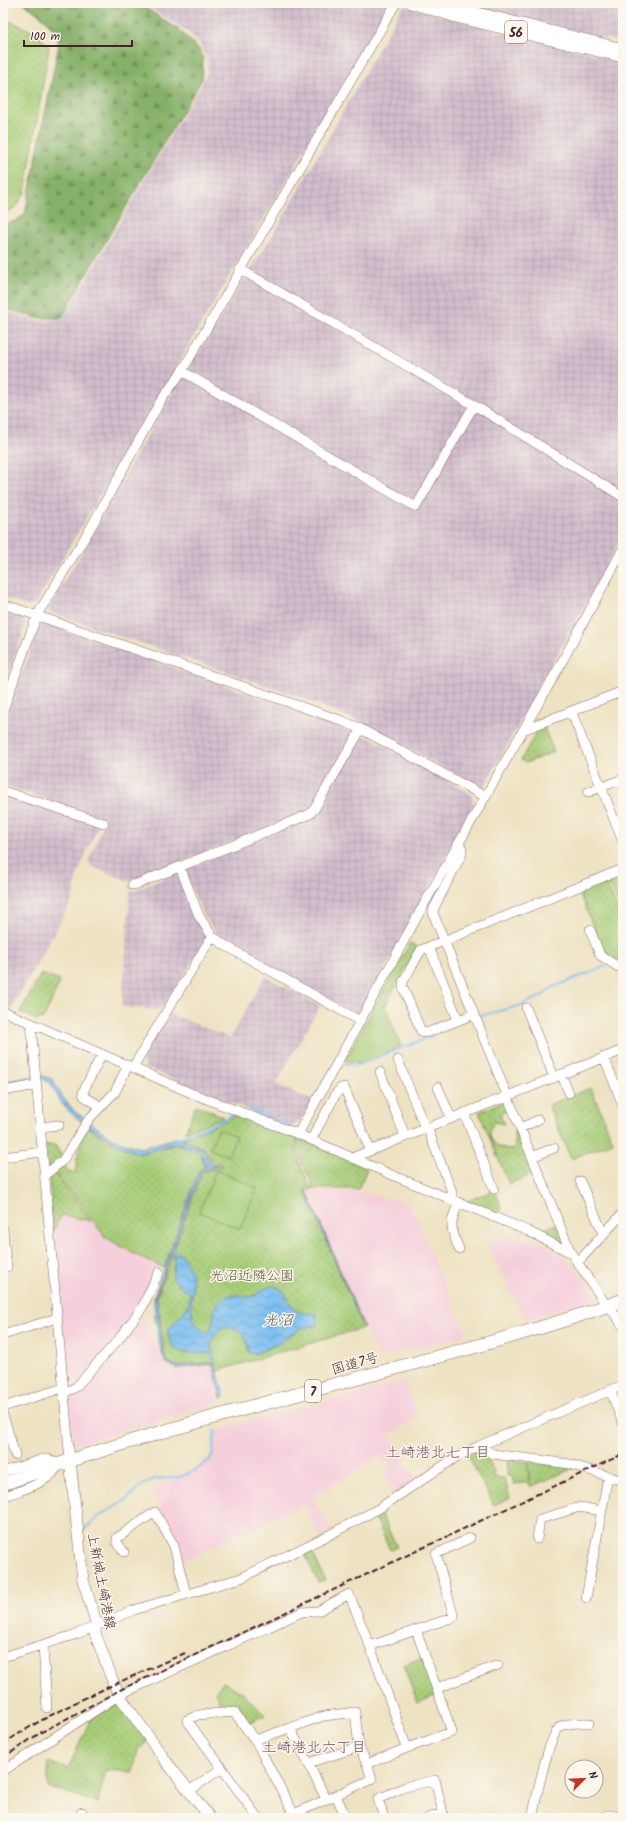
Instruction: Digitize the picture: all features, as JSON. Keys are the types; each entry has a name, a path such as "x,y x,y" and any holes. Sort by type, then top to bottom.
{"highway":[{"name":"国道7号","path":"3,1484 64,1463 186,1425 506,1338 623,1300"}],"main road":[{"name":"56","path":"411,3 456,17 623,57"},
{"name":"56","path":"437,3 623,49"},
{"name":"上新城土崎港線","path":"64,1463 80,1566 96,1622 95,1633 119,1695 207,1817"}],"street":[{"path":"3,710 37,615 90,529 160,402 182,371 396,3"},
{"path":"240,269 474,405 623,497"},
{"path":"182,371 416,507 474,405"},
{"path":"298,1134 623,549"},
{"path":"3,604 340,720 361,729 486,797"},
{"path":"523,730 623,691"},
{"path":"571,711 623,842"},
{"path":"132,885 310,814 316,808 361,729"},
{"path":"588,792 623,778"},
{"path":"3,790 104,823"},
{"path":"459,843 462,849 462,854 434,908 433,913 571,1253 623,1326"},
{"path":"180,867 200,916 212,936 226,946 360,1021"},
{"path":"474,1014 429,1032 425,1033 420,1031 403,987 403,982 421,950 623,869"},
{"path":"590,930 600,956 617,967"},
{"path":"45,1175 63,1160 87,1122 115,1092 212,936"},
{"path":"429,947 458,1020"},
{"path":"526,1008 557,1076 569,1093"},
{"path":"3,1011 191,1093 298,1134 352,1158 456,1200 528,1231 571,1253"},
{"path":"3,1497 47,1479 64,1463 63,1390 31,1023"},
{"path":"352,1158 623,1050"},
{"path":"98,1105 84,1096 83,1092 102,1054"},
{"path":"604,1057 623,1105"},
{"path":"398,1060 456,1200 451,1225 459,1249"},
{"path":"380,1072 406,1136"},
{"path":"3,1090 37,1080"},
{"path":"311,1140 336,1094 341,1088 344,1088 370,1150"},
{"path":"438,1088 450,1118"},
{"path":"464,1113 494,1189"},
{"path":"520,1128 538,1120"},
{"path":"40,1127 59,1126"},
{"path":"532,1157 554,1148"},
{"path":"3,1157 42,1152"},
{"path":"580,1181 604,1234"},
{"path":"577,1263 623,1213"},
{"path":"3,1229 7,1267"},
{"path":"3,1407 76,1387 118,1340 142,1308 159,1272"},
{"path":"3,1335 57,1318"},
{"path":"3,1656 43,1645 95,1627 134,1610 241,1578 378,1509 458,1456 478,1446 623,1385"},
{"path":"610,1390 623,1423"},
{"path":"3,1415 16,1454"},
{"path":"478,1446 493,1454 570,1464 623,1481"},
{"path":"3,1472 43,1459 64,1463"},
{"path":"586,1598 608,1476"},
{"path":"537,1539 540,1519 580,1508 601,1511"},
{"path":"124,1552 116,1538 155,1512 174,1546 186,1594"},
{"path":"370,1646 454,1617 436,1554 470,1538"},
{"path":"3,1771 119,1695 302,1612 318,1611 349,1594 370,1646 407,1748"},
{"path":"367,1764 452,1732 416,1630"},
{"path":"43,1645 47,1708"},
{"path":"437,1688 498,1664"},
{"path":"258,1818 187,1720 198,1715 234,1712 255,1740 294,1814"},
{"path":"255,1740 324,1716 355,1712 359,1746 372,1779 285,1818"},
{"path":"532,1818 546,1757 558,1729 566,1724 589,1723"},
{"path":"290,1728 326,1799"},
{"path":"308,1763 359,1746"},
{"path":"189,1791 222,1768"},
{"path":"384,1818 378,1799 405,1787 435,1780 443,1813 428,1818"},
{"path":"336,1795 346,1818"},
{"path":"601,1818 608,1816 623,1816"}],"shaded area":[{"path":"142,3 388,3 389,7 36,603 28,606 3,598 3,310 38,321 63,319 207,74 208,62 199,43 188,32"},
{"path":"457,3 599,3 623,11 623,43"},
{"path":"405,6 513,35 623,61 623,535 484,787 479,787 358,721 292,694 52,613 48,608 106,511 151,428 277,228 401,9"},
{"path":"3,611 20,616 25,622 25,626 3,690"},
{"path":"42,624 47,624 336,724 349,731 351,738 310,810 131,882 93,867 89,863 89,859 106,819 3,785 3,726 38,630"},
{"path":"362,736 367,736 468,792 472,796 474,805 361,1012 355,1014 226,942 215,932 202,912 185,874 187,869 311,817 359,738"},
{"path":"3,793 98,825 76,878 74,895 69,906 10,1010 3,1007"},
{"path":"174,874 180,877 208,937 161,1010 122,1007 130,892"},
{"path":"265,976 320,1006 276,1084 313,1101 300,1121 290,1127 144,1067 142,1056 168,1013 230,1038"},
{"path":"308,1191 361,1192 410,1204 466,1335 378,1357"},
{"path":"62,1215 91,1221 105,1238 158,1267 147,1293 127,1325 73,1385 67,1385 53,1231"},
{"path":"505,1236 531,1241 540,1241 566,1258 578,1271 595,1298 526,1320 488,1245"},
{"path":"145,1318 149,1332 163,1361 170,1368 173,1370 212,1366 221,1401 76,1444 73,1442 69,1395"},
{"path":"404,1381 418,1417 388,1436 405,1456 402,1461 417,1480 397,1493 383,1475 391,1466 379,1455 359,1470 313,1496 331,1531 319,1536 304,1504 184,1560 152,1489 198,1470 213,1454 216,1435 219,1429"}],"green space":[{"path":"23,3 138,3 178,29 198,48 203,57 202,79 62,318 37,318 3,308 3,224 16,221 25,214 59,44 54,31 46,20"},
{"path":"3,19 34,33 49,47 25,193 16,207 3,214"},
{"path":"543,725 554,752 526,763 521,760 539,727"},
{"path":"623,872 623,916 608,878"},
{"path":"605,879 623,924 623,957 616,960 614,956 609,958 604,952 578,890"},
{"path":"410,943 417,947 385,1006 401,1046 372,1059 350,1062 345,1059"},
{"path":"41,974 60,981 44,1018 36,1020 20,1012"},
{"path":"591,1088 613,1142 571,1159 548,1105"},
{"path":"505,1101 509,1110 500,1114 504,1124 495,1122 491,1127 490,1132 493,1142 502,1148 514,1148 514,1132 517,1130 536,1173 509,1184 479,1112"},
{"path":"196,1105 224,1117 185,1132"},
{"name":"光沼近隣公園","path":"241,1114 297,1137 295,1150 311,1190 305,1190 363,1328 217,1371 215,1362 174,1366 165,1359 157,1297 202,1172 221,1167 222,1165 219,1163 214,1165 204,1148 181,1139"},
{"path":"88,1127 108,1141 139,1154 177,1144 200,1151 205,1167 200,1169 198,1173 164,1268 143,1259 105,1237 54,1172 65,1163 67,1172 75,1173 80,1143"},
{"path":"218,1129 236,1136 228,1156 210,1149"},
{"path":"298,1138 364,1166 367,1169 358,1189 312,1189 312,1183 297,1151"},
{"path":"46,1145 55,1145 63,1158 48,1168"},
{"path":"216,1170 257,1188 240,1229 199,1212"},
{"path":"53,1172 91,1221 62,1215 53,1231 49,1174"},
{"path":"495,1190 502,1209 499,1215 467,1201"},
{"path":"556,1224 565,1246 539,1231"},
{"path":"477,1451 487,1455 492,1469 494,1470 494,1477 504,1478 510,1498 494,1505 468,1456"},
{"path":"508,1459 528,1462 529,1482 514,1484 512,1476 507,1476"},
{"path":"528,1462 574,1468 530,1486"},
{"path":"381,1514 397,1547 390,1550 375,1517"},
{"path":"311,1549 325,1580 318,1582 304,1552"},
{"path":"422,1658 436,1695 418,1703 403,1665"},
{"path":"223,1682 243,1693 265,1715 247,1724 235,1708 222,1708 215,1692"},
{"path":"121,1703 147,1741 138,1750 133,1772 106,1770 98,1803 59,1790 48,1788 48,1762 68,1769 91,1718"}],"water":[{"path":"40,1075 52,1079 62,1096 74,1111 113,1139 140,1148 177,1138 203,1149 212,1166 221,1165 201,1171 156,1296 163,1351 167,1362 177,1367 215,1362 224,1397 221,1398 213,1364 177,1369 166,1363 161,1350 154,1311 154,1297 198,1173 201,1169 206,1167 200,1151 177,1143 142,1153 137,1153 80,1121 64,1106 52,1086 45,1080 40,1078 3,1087 3,1082"},
{"path":"307,1191 364,1327 306,1192"},
{"name":"光沼","path":"178,1253 185,1260 191,1273 193,1285 191,1306 193,1318 203,1331 208,1332 211,1329 217,1305 223,1299 233,1295 247,1297 254,1296 272,1286 280,1289 286,1295 295,1310 301,1313 317,1314 317,1325 300,1329 276,1345 254,1354 248,1352 247,1342 243,1335 238,1330 231,1328 225,1328 218,1331 214,1337 211,1345 215,1360 213,1360 208,1353 182,1352 173,1345 168,1331 188,1306 190,1293 173,1279 174,1255"}],"waterway":[{"path":"619,961 623,959"},
{"path":"479,1016 519,1006 542,996 551,988 606,966"},
{"path":"345,1063 354,1066 358,1065 432,1036"},
{"path":"249,1109 290,1125"},
{"path":"175,1140 233,1115"},
{"path":"173,1248 176,1254"},
{"path":"82,1531 101,1515 126,1500 139,1487 149,1481 155,1479 180,1477 196,1470 204,1464 210,1459 213,1452 215,1431"}],"railway":[{"path":"3,1758 40,1733 118,1691 623,1454"},
{"path":"3,1744 24,1730 69,1706 185,1653"}],"district":[{"name":"土崎港北七丁目","path":"438,1452"},
{"name":"土崎港北六丁目","path":"314,1747"}]}
